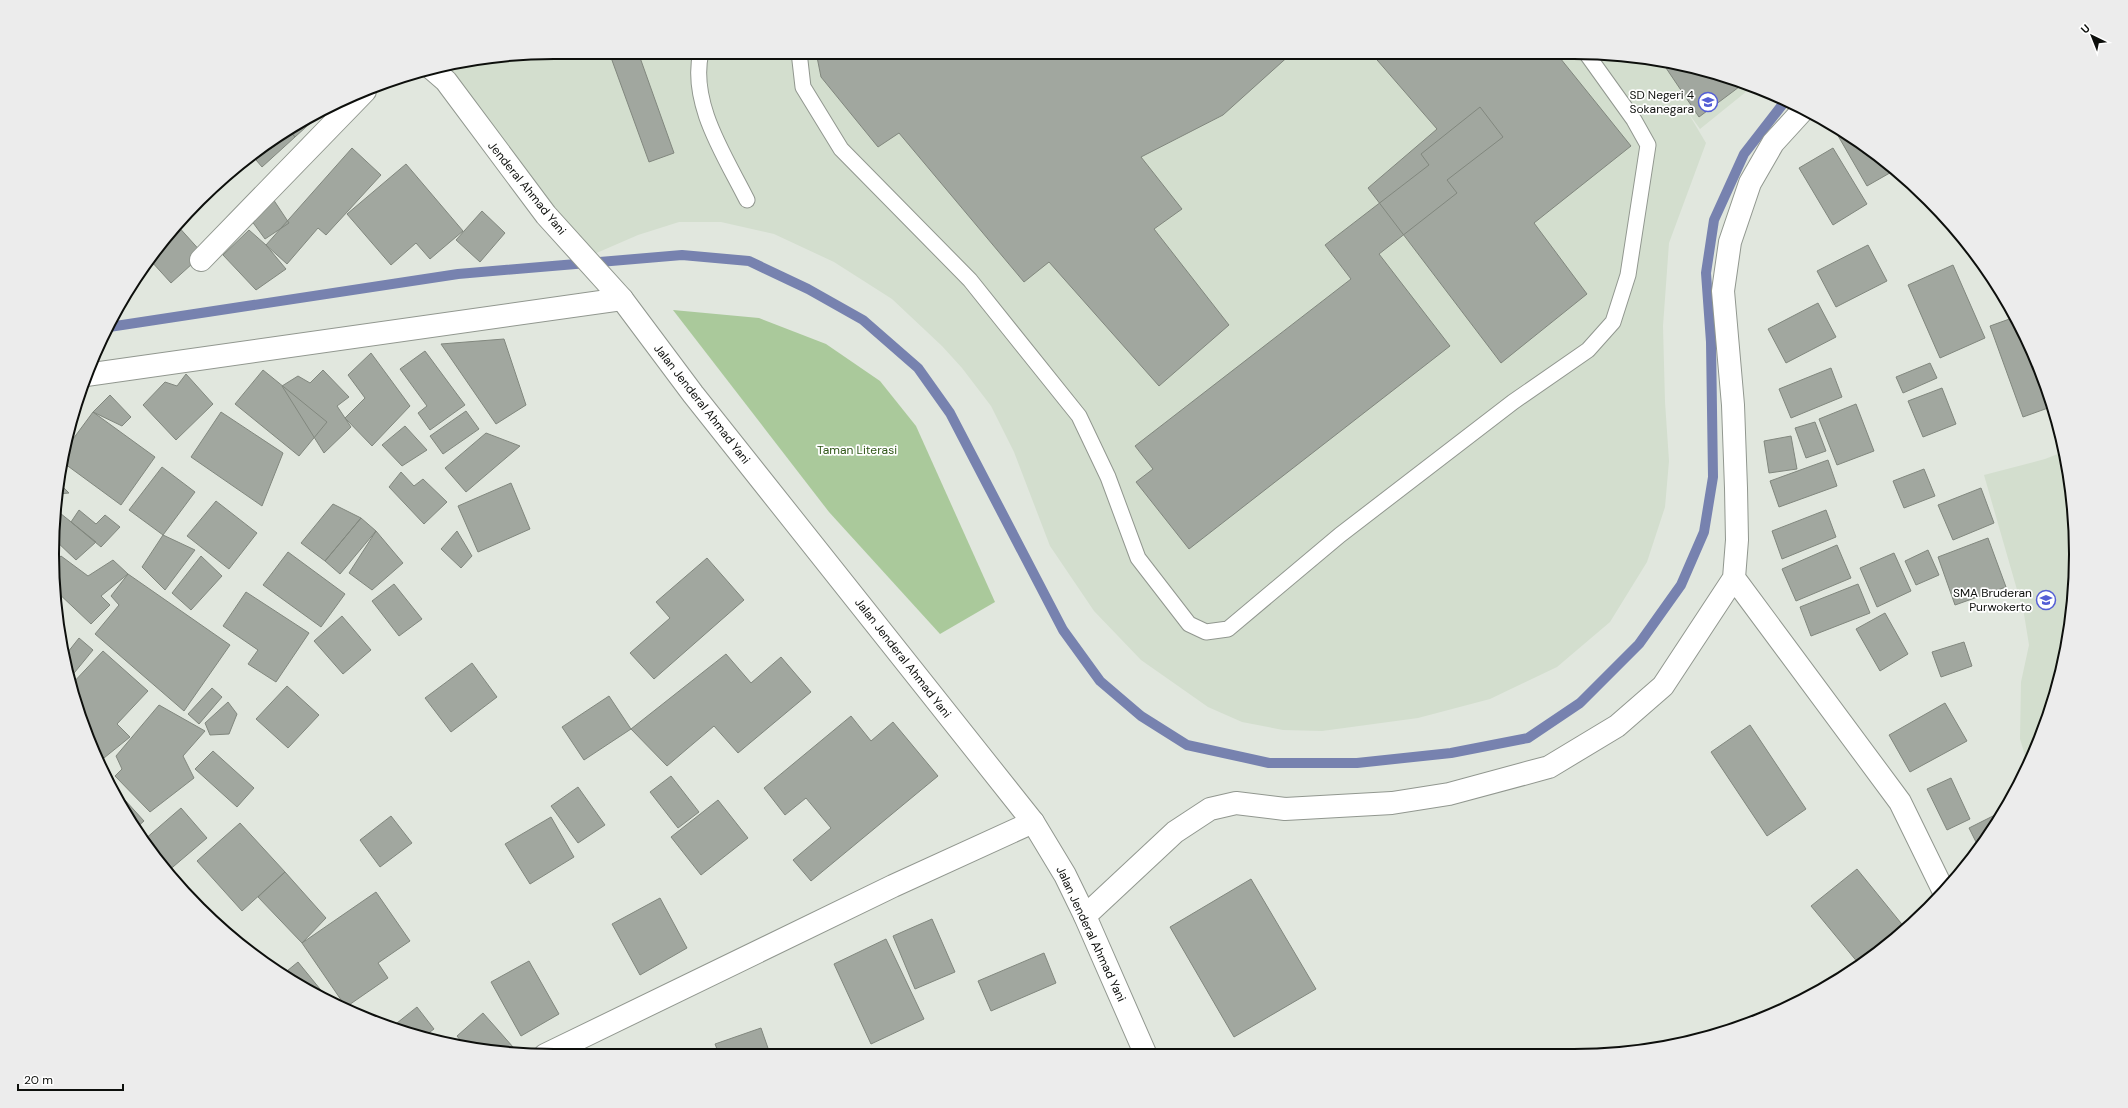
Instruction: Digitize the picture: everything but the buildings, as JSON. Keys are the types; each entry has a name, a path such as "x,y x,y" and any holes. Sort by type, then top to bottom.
{"street":[{"name":"Jenderal Ahmad Yani","path":"440,73 546,215 618,295"},
{"path":"201,260 355,101"},
{"path":"1085,916 1176,832 1210,809 1236,804 1285,809 1392,803 1449,794 1549,767 1617,726 1663,686 1734,578 1736,488 1733,405 1723,291 1730,242 1750,183 1772,143 1800,113"},
{"path":"93,374 618,295"},
{"name":"Jalan Jenderal Ahmad Yani","path":"618,295 693,394 1033,822 1065,875 1085,916 1143,1049"},
{"path":"1734,578 1900,802 1941,886"},
{"path":"557,1049 893,886 1033,822"}],"lane":[{"path":"700,59 699,64 704,112 747,200"},
{"path":"800,59 803,87 841,149 970,280 1079,416 1108,477 1138,558 1189,624 1206,632 1228,629 1340,535 1513,402 1588,350 1613,322 1628,275 1648,144 1634,120 1591,60"}],"shaded area":[{"path":"554,59 1574,59 1639,63 1702,76 1747,91 1700,129 1687,111 1706,143 1669,243 1663,326 1665,402 1669,461 1665,507 1647,562 1610,622 1557,667 1490,699 1418,718 1322,731 1283,730 1242,722 1208,707 1141,660 1094,611 1050,546 1014,452 991,406 962,368 942,346 892,299 834,262 774,234 721,222 679,222 638,235 585,258 448,71 489,63"},
{"name":"SMA Bruderan Purwokerto","path":"2058,454 2065,489 2069,554 2068,586 2065,619 2052,682 2043,713 2025,756 2020,739 2021,682 2029,645 2024,614 1984,475 2045,459"}],"green space":[{"name":"Taman Literasi","path":"673,310 759,318 826,344 880,381 916,426 995,602 940,634 829,512"}],"waterway":[{"path":"115,326 458,274 682,255 749,261 808,289 863,320 918,368 950,413 1063,630 1100,681 1141,716 1187,745 1269,763 1357,763 1451,753 1528,738 1580,703 1639,644 1681,585 1704,532 1713,477 1711,342 1706,273 1714,220 1744,154 1782,105"}],"place":[{"name":"SD Negeri 4 Sokanegara","path":"1708,102"},
{"name":"SMA Bruderan Purwokerto","path":"2046,600"}]}
